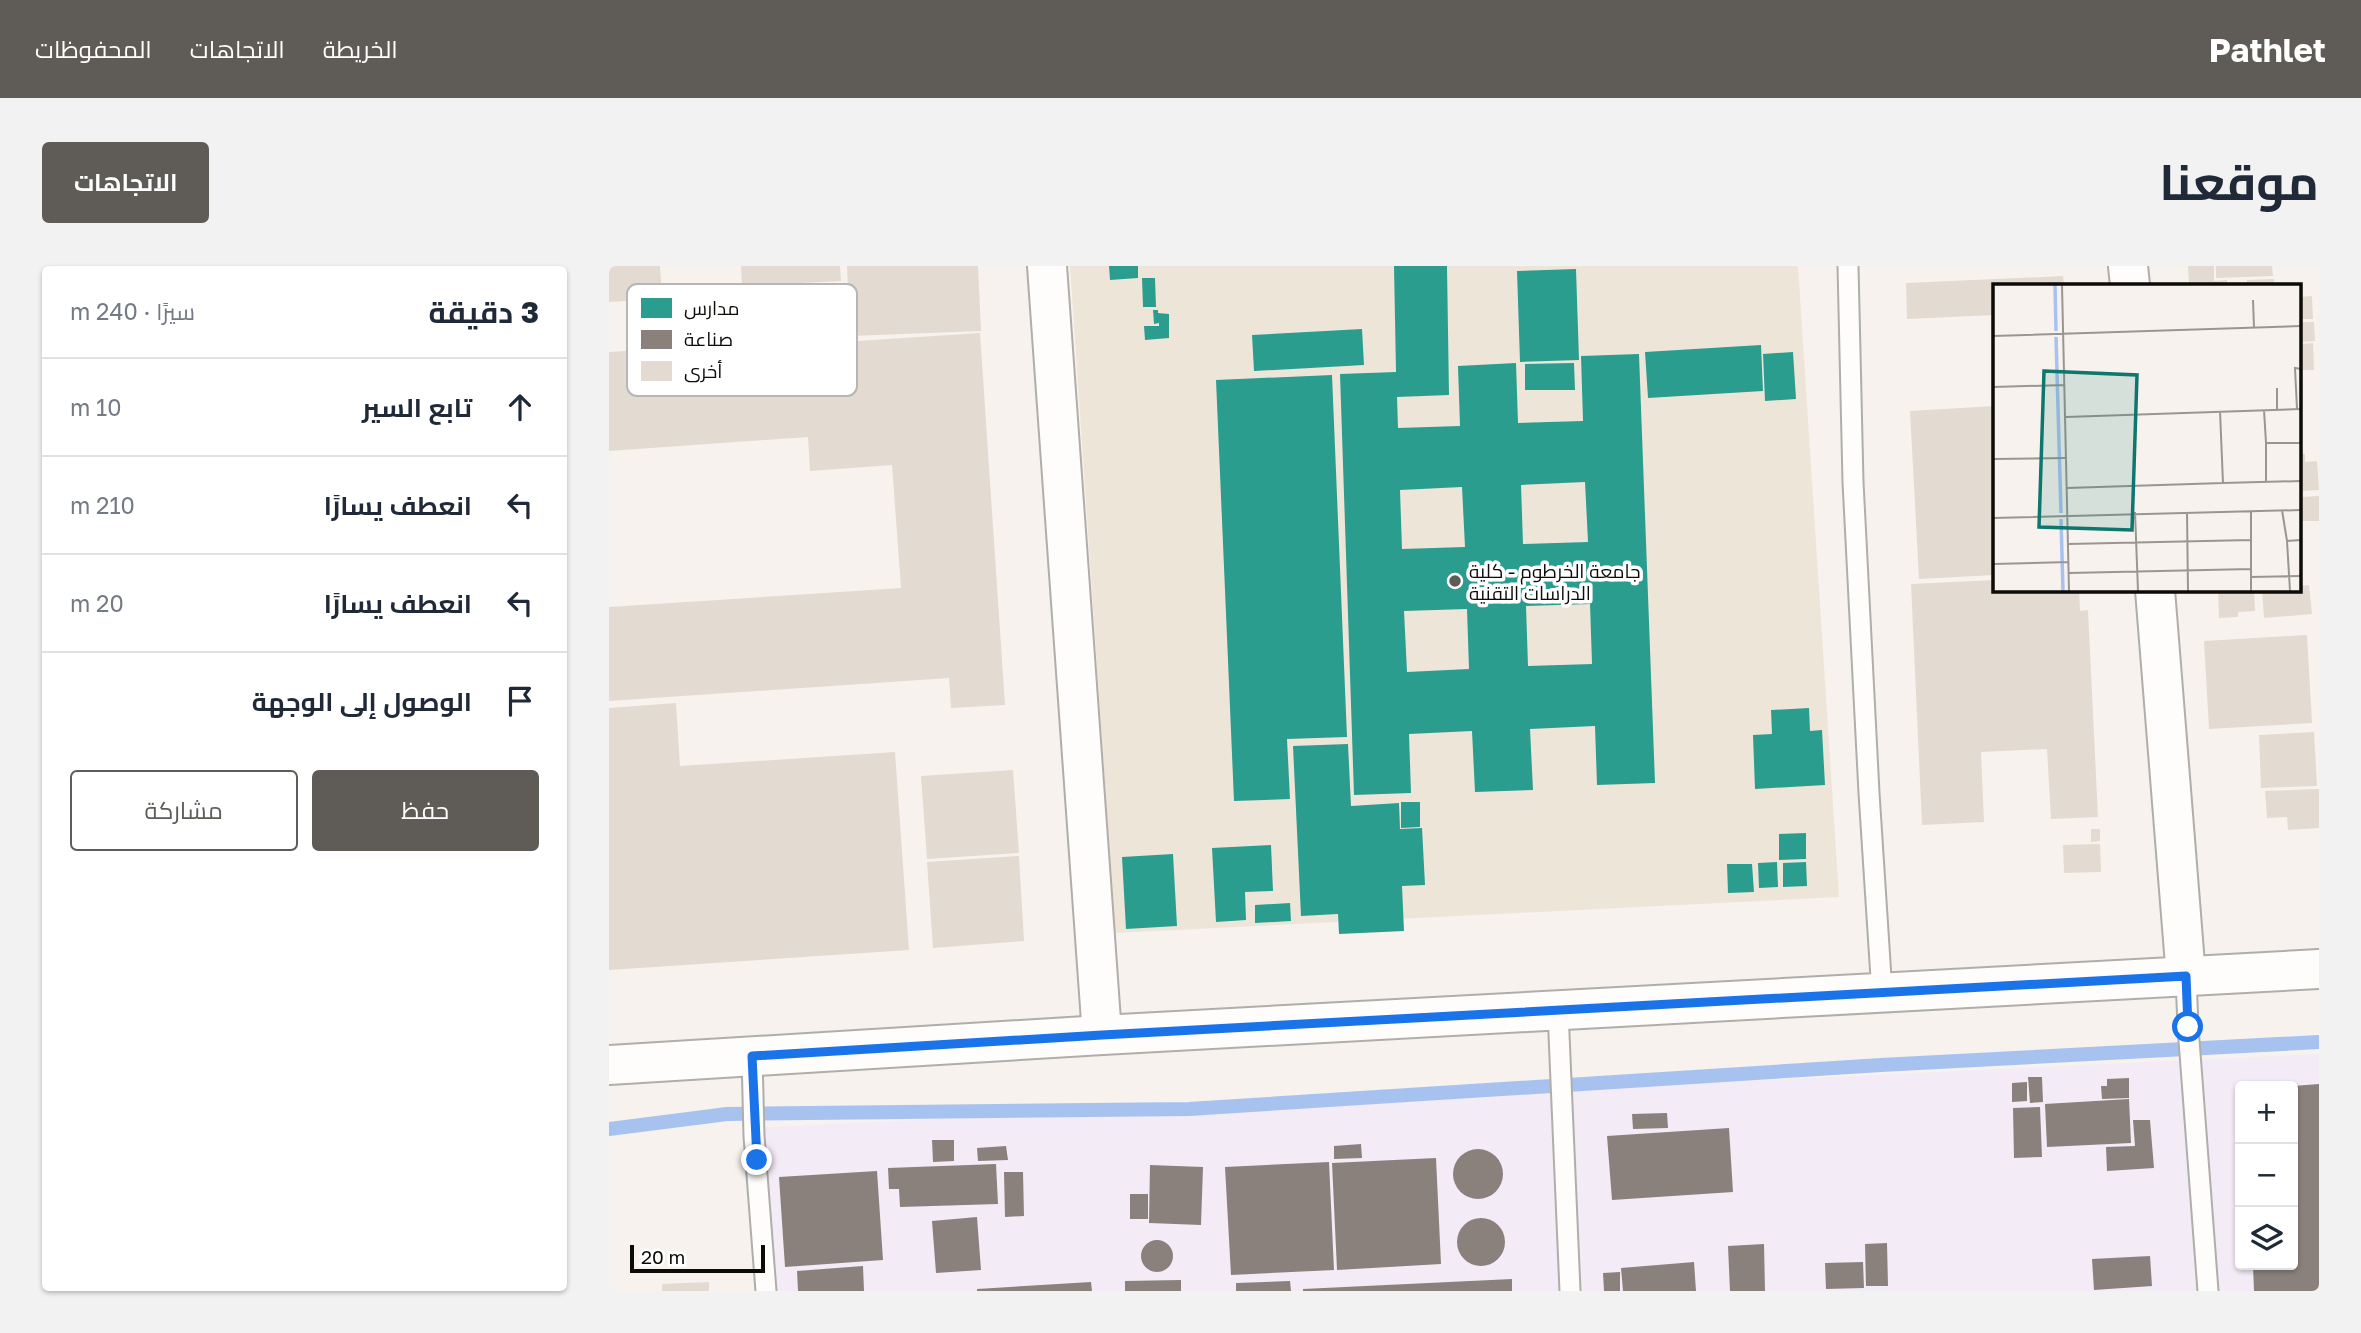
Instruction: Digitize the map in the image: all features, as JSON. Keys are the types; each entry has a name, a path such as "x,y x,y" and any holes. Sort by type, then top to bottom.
{"street":[{"path":"1047,266 1102,1035"},
{"path":"2128,266 2130,284"},
{"path":"2155,592 2186,976"},
{"path":"609,1065 1102,1035 2319,970"}],"lane":[{"path":"1848,266 1853,482 1882,993"},
{"path":"2186,976 2208,1291"},
{"path":"1558,1011 1570,1291"},
{"path":"752,1056 766,1291"}],"shaded area":[{"name":"جامعة الخرطوم - كلية الدراسات التقنية","path":"1070,266 1798,266 1839,897 1115,933"},
{"path":"2319,1054 2319,1291 760,1291 750,1128"}],"building: مدارس":[{"path":"1109,266 1138,266 1138,278 1110,280"},
{"path":"1394,266 1447,266 1449,395 1397,397 1398,428 1460,426 1458,366 1516,363 1518,423 1583,421 1581,356 1639,354 1655,783 1597,785 1595,726 1530,729 1533,790 1475,792 1472,731 1409,734 1411,793 1354,795 1340,374 1396,372","holes":["1585,482 1588,542 1523,544 1521,485","1462,487 1465,547 1402,549 1400,490","1590,604 1592,664 1528,666 1526,606","1467,609 1469,669 1407,672 1404,611"]},
{"path":"1576,269 1579,360 1520,362 1517,271"},
{"path":"1142,278 1155,278 1156,307 1143,307"},
{"path":"1153,310 1169,314 1169,338 1145,340 1144,326 1159,326 1159,323 1154,324"},
{"path":"1362,329 1364,365 1254,371 1252,335"},
{"path":"1761,345 1763,391 1648,398 1645,352"},
{"path":"1793,352 1796,399 1765,401 1763,354"},
{"path":"1574,363 1575,390 1525,390 1525,364"},
{"path":"1332,375 1347,737 1287,739 1290,799 1234,801 1216,380"},
{"path":"1809,708 1810,731 1822,730 1825,785 1755,789 1753,735 1772,734 1771,710"},
{"path":"1348,744 1351,806 1399,803 1400,829 1422,828 1425,885 1402,886 1404,931 1339,934 1338,914 1301,916 1293,746"},
{"path":"1401,802 1420,802 1420,827 1401,828"},
{"path":"1806,833 1806,859 1779,860 1779,834"},
{"path":"1271,845 1273,891 1245,892 1246,920 1216,922 1212,848"},
{"path":"1173,854 1177,926 1126,929 1122,857"},
{"path":"1777,862 1778,887 1759,888 1758,863"},
{"path":"1806,862 1807,886 1783,887 1783,863"},
{"path":"1727,864 1752,864 1754,892 1728,893"},
{"path":"1290,903 1291,921 1255,923 1255,905"}],"building: صناعة":[{"path":"2028,1077 2042,1077 2043,1102 2030,1103"},
{"path":"2129,1078 2129,1098 2102,1099 2101,1086 2107,1086 2107,1079"},
{"path":"2027,1082 2027,1101 2012,1102 2012,1083"},
{"path":"2319,1084 2319,1291 2254,1291 2253,1270 2298,1270 2298,1086"},
{"path":"2129,1099 2131,1143 2047,1147 2045,1104"},
{"path":"2040,1107 2042,1157 2014,1158 2013,1108"},
{"path":"1667,1113 1668,1128 1633,1129 1632,1114"},
{"path":"2133,1120 2150,1120 2154,1168 2107,1171 2106,1147 2135,1146"},
{"path":"1729,1128 1733,1192 1612,1200 1607,1136"},
{"path":"932,1140 954,1140 954,1161 933,1162"},
{"path":"1361,1144 1362,1158 1334,1159 1334,1146"},
{"path":"1006,1146 1008,1160 978,1161 977,1148"},
{"path":"1478,1149 1495,1157 1503,1174 1495,1191 1478,1199 1461,1191 1453,1174 1461,1157"},
{"path":"1436,1158 1441,1264 1337,1270 1332,1163"},
{"path":"1329,1162 1334,1270 1231,1275 1225,1167"},
{"path":"996,1164 998,1204 900,1207 899,1189 889,1189 888,1168"},
{"path":"1150,1165 1203,1167 1201,1225 1149,1223"},
{"path":"877,1171 883,1260 785,1267 779,1177"},
{"path":"1004,1172 1023,1172 1024,1216 1005,1217"},
{"path":"1130,1194 1148,1194 1148,1219 1130,1219"},
{"path":"977,1217 981,1270 936,1273 932,1221"},
{"path":"1481,1218 1498,1225 1505,1242 1498,1259 1481,1266 1464,1259 1457,1242 1464,1225"},
{"path":"1157,1240 1168,1245 1173,1256 1168,1267 1157,1272 1146,1267 1141,1256 1146,1245"},
{"path":"1887,1243 1888,1286 1866,1286 1865,1244"},
{"path":"1764,1244 1765,1291 1730,1291 1728,1246"},
{"path":"2150,1256 2152,1286 2094,1290 2092,1259"},
{"path":"1694,1262 1696,1291 1623,1291 1621,1268"},
{"path":"1863,1262 1864,1288 1826,1289 1825,1263"},
{"path":"863,1266 864,1291 798,1291 797,1271"},
{"path":"1620,1272 1620,1291 1604,1291 1603,1273"},
{"path":"1512,1279 1512,1291 1303,1291 1303,1289"},
{"path":"1181,1280 1181,1291 1125,1291 1125,1281"},
{"path":"1290,1281 1291,1291 1236,1291 1236,1283"},
{"path":"1091,1282 1092,1291 977,1291 977,1289"}],"building: أخرى":[{"path":"609,266 660,266 661,284 627,284 627,301 609,302"},
{"path":"741,266 840,266 841,281 742,284"},
{"path":"847,266 978,266 981,331 857,336 857,284 848,284"},
{"path":"2188,266 2214,266 2214,281 2227,280 2227,284 2189,284"},
{"path":"2216,266 2272,266 2273,276 2216,278"},
{"path":"2063,276 2064,284 1993,284 1993,315 1907,319 1906,283"},
{"path":"2274,279 2274,284 2247,284 2247,280"},
{"path":"2312,296 2313,319 2301,319 2301,297"},
{"path":"2301,322 2314,322 2315,341 2301,342"},
{"path":"980,333 1005,705 951,708 949,678 609,701 609,607 901,588 892,465 810,471 808,437 609,451 609,352 627,351 627,396 857,396 857,341"},
{"path":"2313,343 2314,370 2301,370 2301,344"},
{"path":"1993,406 1993,575 1919,579 1910,411"},
{"path":"2301,454 2305,454 2305,462 2317,461 2319,490 2301,491"},
{"path":"2319,496 2319,521 2301,521 2301,497"},
{"path":"1993,580 1993,592 2079,592 2080,611 2088,610 2098,817 2051,819 2047,749 1981,752 1984,822 1922,825 1911,584"},
{"path":"2309,585 2312,614 2264,618 2262,592 2301,592 2301,586"},
{"path":"2218,592 2254,592 2255,611 2238,612 2238,617 2219,618"},
{"path":"2307,635 2312,723 2209,729 2204,641"},
{"path":"676,703 680,766 895,752 909,950 609,970 609,708"},
{"path":"2314,732 2317,786 2261,788 2259,735"},
{"path":"1013,770 1019,853 927,859 921,776"},
{"path":"2319,789 2319,828 2288,830 2287,817 2267,818 2265,791"},
{"path":"2091,829 2100,829 2100,841 2091,842"},
{"path":"2100,844 2101,872 2064,873 2063,845"},
{"path":"1019,856 1024,941 933,948 927,862"},
{"path":"709,1282 709,1291 662,1291 662,1284"}],"waterway":[{"path":"609,1129 727,1114 1189,1109 1881,1065 2319,1042"}],"place":[{"name":"جامعة الخرطوم - كلية الدراسات التقنية","path":"1455,581"}],"route":[{"path":"757,1160 752,1056 2186,976 2188,1027"}]}
